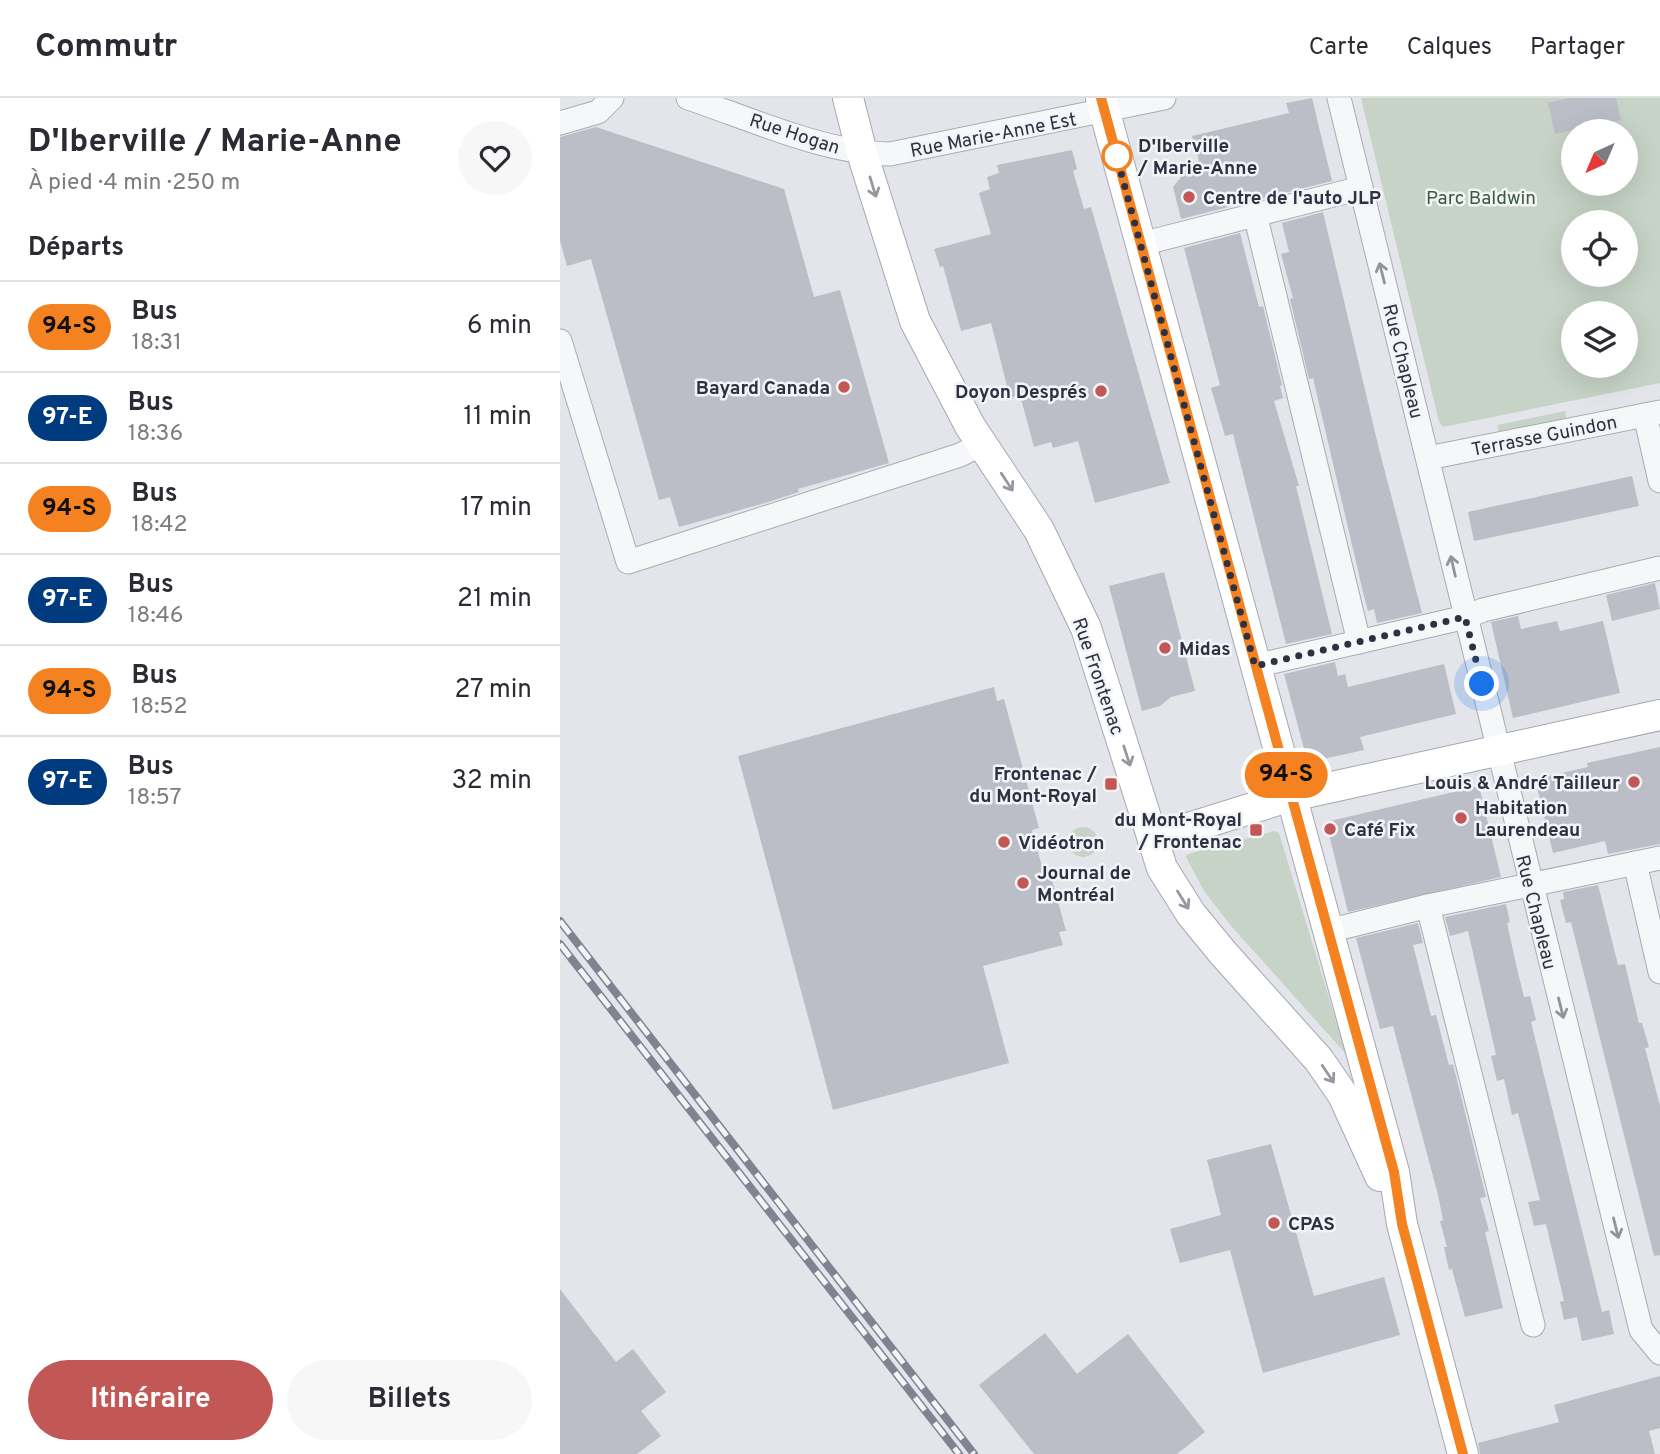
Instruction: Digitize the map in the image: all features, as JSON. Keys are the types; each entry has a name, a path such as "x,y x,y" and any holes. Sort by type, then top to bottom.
{"main road":[{"name":"Rue Frontenac","path":"848,98 862,153 915,321 982,444 1039,530 1086,628 1162,868 1191,914 1319,1060 1343,1095 1402,1224"},
{"path":"1102,105 1394,1172 1402,1224 1463,1454"},
{"path":"1153,839 1291,796 1660,715"}],"street":[{"path":"560,123 598,112 612,98"},
{"name":"Rue Hogan","path":"688,98 814,141 862,153"},
{"name":"Rue Marie-Anne Est","path":"862,153 901,152 1102,105 1164,98"},
{"name":"Rue Chapleau","path":"1339,98 1530,886 1641,1330 1660,1353"},
{"path":"1141,244 1361,188"},
{"path":"1255,214 1359,642"},
{"path":"560,341 628,562 960,455 982,444"},
{"path":"1653,413 1660,481"},
{"name":"Terrasse Guindon","path":"1427,458 1653,413"},
{"path":"1255,666 1660,568"},
{"path":"1328,931 1428,906 1660,858"},
{"path":"1634,863 1660,972"},
{"path":"1428,906 1533,1325"}],"green space":[{"name":"Parc Baldwin","path":"1361,98 1660,98 1660,383 1443,427 1439,422"},
{"path":"1565,411 1567,420 1499,434 1497,425"},
{"path":"1083,827 1094,831 1098,842 1094,853 1083,857 1072,853 1068,842 1072,831"},
{"path":"1275,831 1279,833 1346,1054 1232,927 1204,891 1186,857 1188,854"}],"building":[{"path":"1312,98 1332,181 1181,219 1173,187 1182,176 1179,166 1199,161 1192,136 1289,113 1286,103"},
{"path":"1570,98 1616,98 1621,119 1561,119 1561,133 1555,134 1548,103"},
{"path":"596,127 784,189 814,297 840,290 889,463 798,489 799,492 765,503 679,527 670,497 659,500 591,259 567,266 560,241 560,137"},
{"path":"1072,150 1077,169 1073,171 1084,209 1091,207 1170,483 1095,503 1078,441 1053,448 1051,442 1034,447 1020,395 1010,398 991,323 961,331 943,266 940,267 934,249 991,234 979,193 990,189 987,177 999,173 997,165"},
{"path":"1323,212 1379,449 1422,613 1377,623 1374,609 1368,611 1363,592 1313,378 1309,379 1281,254 1289,252 1282,223"},
{"path":"1240,233 1259,307 1263,306 1282,385 1283,398 1274,401 1299,486 1296,486 1332,634 1286,644 1233,434 1225,436 1211,388 1220,385 1184,248"},
{"path":"1632,476 1639,506 1474,541 1468,512"},
{"path":"1164,572 1195,691 1171,697 1160,706 1142,711 1109,586"},
{"path":"1655,583 1660,609 1612,621 1606,595"},
{"path":"1518,616 1521,629 1557,621 1560,631 1603,621 1620,693 1513,718 1491,622"},
{"path":"1335,662 1338,676 1345,674 1348,687 1444,664 1456,714 1360,737 1364,750 1314,761 1311,755 1306,756 1284,674"},
{"path":"994,687 997,701 1004,699 1039,828 1032,830 1045,878 1051,876 1066,931 1059,932 1063,945 983,966 1009,1063 833,1110 738,756"},
{"path":"1660,747 1660,844 1608,854 1605,841 1553,853 1535,779 1588,767 1587,763"},
{"path":"1479,786 1501,877 1348,912 1326,822"},
{"path":"1598,885 1618,965 1625,964 1639,1023 1642,1023 1649,1047 1645,1048 1660,1106 1660,1255 1654,1256 1571,922 1566,923 1560,900 1564,899 1563,892"},
{"path":"1506,904 1510,922 1507,923 1518,973 1524,997 1530,996 1536,1020 1531,1022 1602,1312 1609,1310 1614,1334 1582,1341 1577,1317 1564,1320 1560,1302 1564,1301 1546,1224 1534,1226 1528,1202 1540,1200 1518,1113 1512,1115 1504,1079 1497,1081 1491,1056 1496,1055 1468,931 1450,936 1445,917"},
{"path":"1418,923 1423,943 1413,945 1431,1016 1436,1015 1449,1065 1453,1064 1486,1197 1480,1198 1489,1231 1485,1232 1503,1308 1465,1317 1452,1269 1449,1270 1438,1195 1393,1026 1380,1029 1356,938"},
{"path":"1271,1144 1314,1296 1384,1277 1400,1335 1263,1373 1230,1250 1180,1263 1170,1229 1221,1215 1207,1160"},
{"path":"560,1289 616,1362 633,1349 666,1392 641,1411 661,1436 637,1454 560,1454"},
{"path":"1045,1333 1077,1374 1128,1334 1205,1432 1177,1454 1034,1454 979,1385"},
{"path":"1660,1376 1660,1428 1649,1431 1655,1454 1480,1454 1478,1443 1559,1422 1554,1405"}],"railway":[{"path":"560,921 974,1454"},
{"path":"560,944 959,1454"}],"bus line":[{"name":"94-S","path":"1101,98 1394,1172 1402,1224 1463,1454"}],"place":[{"name":"D'Iberville / Marie-Anne","path":"1117,156"},
{"name":"Centre de l'auto JLP","path":"1189,197"},
{"name":"Bayard Canada","path":"844,387"},
{"name":"Doyon Després","path":"1101,391"},
{"name":"Midas","path":"1165,648"},
{"name":"Louis & André Tailleur","path":"1634,782"},
{"name":"Frontenac / du Mont-Royal","path":"1111,784"},
{"name":"Habitation Laurendeau","path":"1461,818"},
{"name":"Café Fix","path":"1330,829"},
{"name":"du Mont-Royal / Frontenac","path":"1256,830"},
{"name":"Vidéotron","path":"1004,842"},
{"name":"Journal de Montréal","path":"1023,883"},
{"name":"CPAS","path":"1274,1223"}],"route":[{"path":"1117,156 1114,147 1255,666 1465,617 1482,684"}]}
